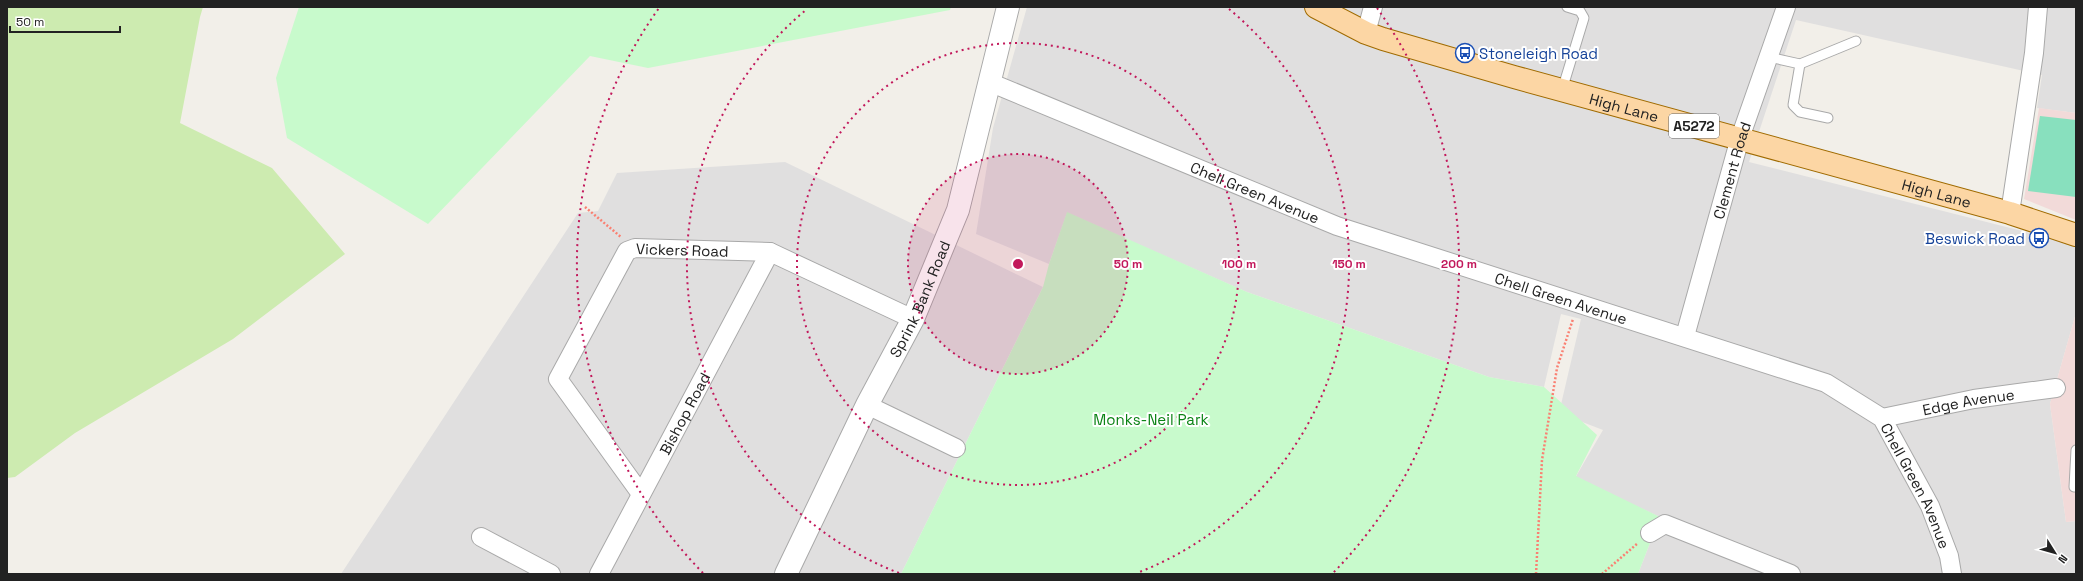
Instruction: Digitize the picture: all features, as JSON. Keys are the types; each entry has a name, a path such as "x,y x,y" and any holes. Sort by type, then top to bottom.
{"main road":[{"name":"High Lane","path":"1316,7 1366,33 1562,90 2010,213 2076,235"}],"street":[{"name":"Sprink Bank Road","path":"786,574 867,405 913,319 958,210 1008,7"},
{"path":"1366,33 1373,7"},
{"name":"Clement Road","path":"1685,336 1740,138 1786,7"},
{"path":"2010,213 2034,53 2038,7"},
{"name":"Chell Green Avenue","path":"989,82 1336,226 1578,304 1685,336 1826,383 1882,418 1930,506 1949,556 1952,574"},
{"name":"Vickers Road","path":"641,494 558,379 628,251 635,248 770,252 913,319"},
{"name":"Bishop Road","path":"599,574 770,252"},
{"name":"Edge Avenue","path":"1882,418 1974,399 2056,388"},
{"path":"867,405 956,448"},
{"path":"1650,533 1665,524 1791,574"},
{"path":"481,537 551,574"}],"lane":[{"path":"1562,90 1584,18 1580,11 1567,7"},
{"path":"1769,57 1800,64 1856,41"},
{"path":"1800,64 1793,105 1800,112 1828,118"},
{"path":"2076,450 2074,486 2076,487"}],"path":[{"path":"585,207 635,248"},
{"path":"1536,574 1542,460 1557,368 1578,304"},
{"path":"1602,574 1650,533"}],"shaded area":[{"path":"1027,7 2076,7 2076,113 2037,108 2042,75 1796,20 1749,162 2066,242 2076,247 2076,313 2050,404 2066,522 2076,521 2076,574 1638,574 1660,517 1575,478 1603,430 1559,413 1581,319 1561,314 1544,387 1489,377 1247,292 1067,213 1049,264 976,234 993,128"},
{"path":"2039,108 2076,113 2076,220 2024,199"},
{"path":"785,162 1043,287 901,574 341,574 578,213 598,211 617,173"},
{"path":"2076,313 2076,521 2066,522 2050,404"}],"green space":[{"path":"7,7 203,7 180,123 272,168 345,254 233,339 75,433 15,477 7,478"},
{"path":"299,7 951,7 950,10 648,68 590,56 428,224 287,138 276,78"},
{"path":"2040,116 2076,120 2076,197 2028,191"},
{"name":"Monks-Neil Park","path":"1067,212 1247,292 1489,377 1544,387 1597,435 1576,476 1660,517 1638,574 901,574 1043,287 1049,264"}],"place":[{"name":"Stoneleigh Road","path":"1465,53"},
{"name":"Beswick Road","path":"2039,238"}]}
